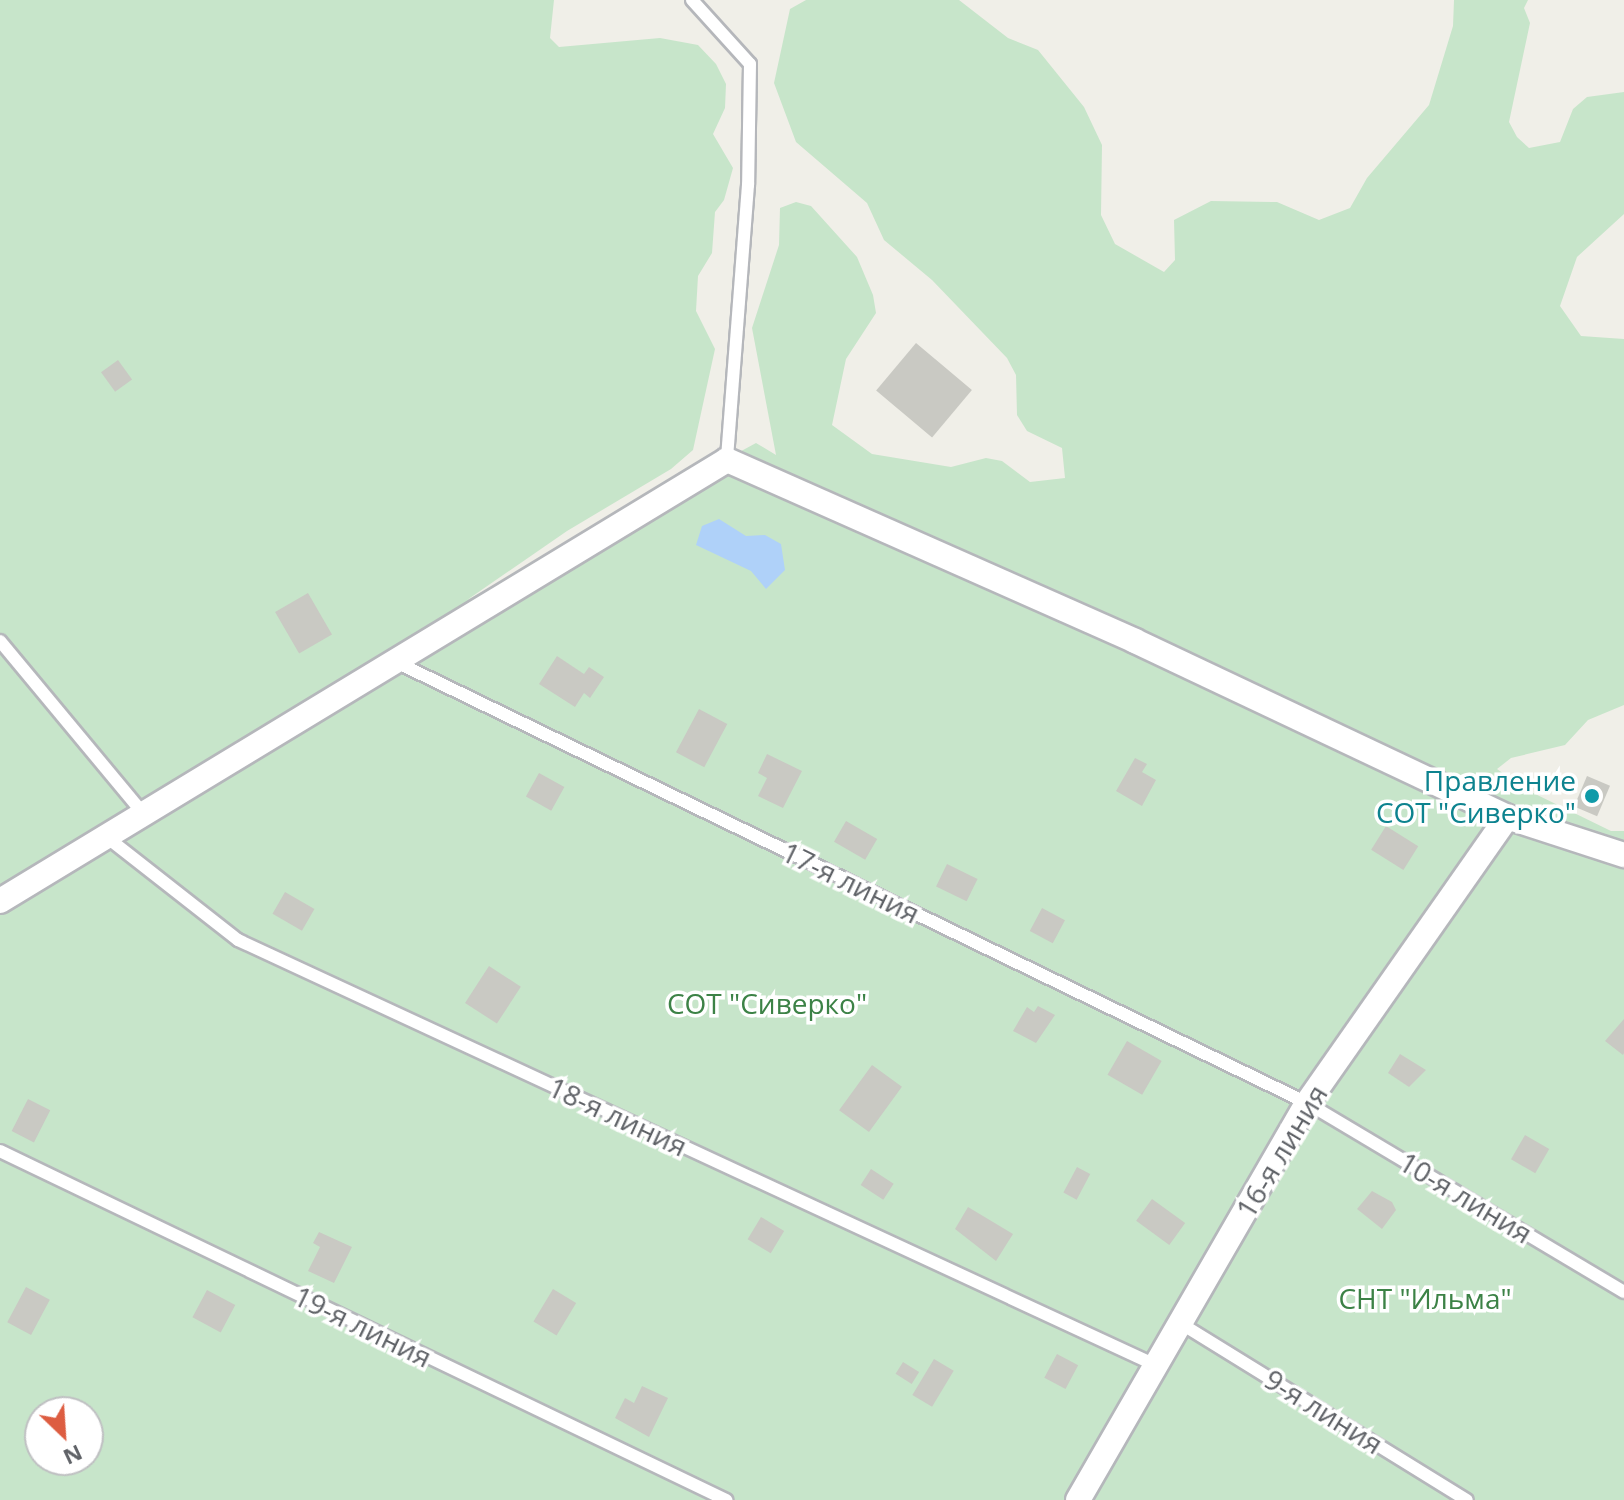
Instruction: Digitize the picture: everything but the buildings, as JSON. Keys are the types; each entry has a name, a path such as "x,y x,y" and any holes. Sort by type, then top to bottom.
{"street":[{"path":"0,901 104,835 727,460 1135,641 1507,817 1624,855"},
{"name":"16-я линия","path":"1078,1500 1153,1364 1180,1323 1307,1103 1507,817"}],"lane":[{"path":"692,0 750,64 748,185 727,460"},
{"path":"0,641 142,812"},
{"name":"17-я линия","path":"394,661 1307,1103"},
{"name":"18-я линия","path":"104,835 238,940 1153,1364"},
{"name":"10-я линия","path":"1307,1103 1624,1292"},
{"name":"19-я линия","path":"0,1151 726,1500"},
{"name":"9-я линия","path":"1180,1323 1467,1500"}],"green space":[{"path":"0,0 554,0 550,38 559,47 660,38 698,45 716,64 726,84 725,108 713,134 733,168 724,200 715,212 712,253 698,276 696,311 715,349 693,450 671,469 567,531 467,600 756,443 776,455 752,328 779,245 780,208 796,202 811,206 857,257 873,295 876,313 846,359 832,425 872,454 951,467 986,458 1002,461 1030,482 1065,478 1062,448 1027,431 1017,415 1016,375 1007,358 932,280 884,240 867,203 796,142 774,83 790,9 806,0 959,0 1008,38 1038,50 1084,107 1102,145 1101,215 1115,244 1164,272 1175,260 1174,220 1211,201 1277,202 1319,220 1350,208 1367,178 1429,105 1453,26 1454,0 1528,0 1524,8 1530,23 1509,122 1517,137 1529,148 1560,142 1573,109 1587,97 1624,92 1624,214 1577,257 1560,306 1581,336 1624,339 1624,705 1588,720 1565,745 1511,758 1497,769 1523,788 1611,831 1624,831 1624,1500 0,1500"}],"water":[{"path":"719,519 746,536 765,535 781,544 785,570 766,589 751,571 696,545 702,526"}],"place":[{"name":"Правление СОТ \"Сиверко\"","path":"1592,796"}],"park label":[{"name":"СОТ \"Сиверко\"","path":"767,1003"},
{"name":"СНТ \"Ильма\"","path":"1425,1298"}]}
